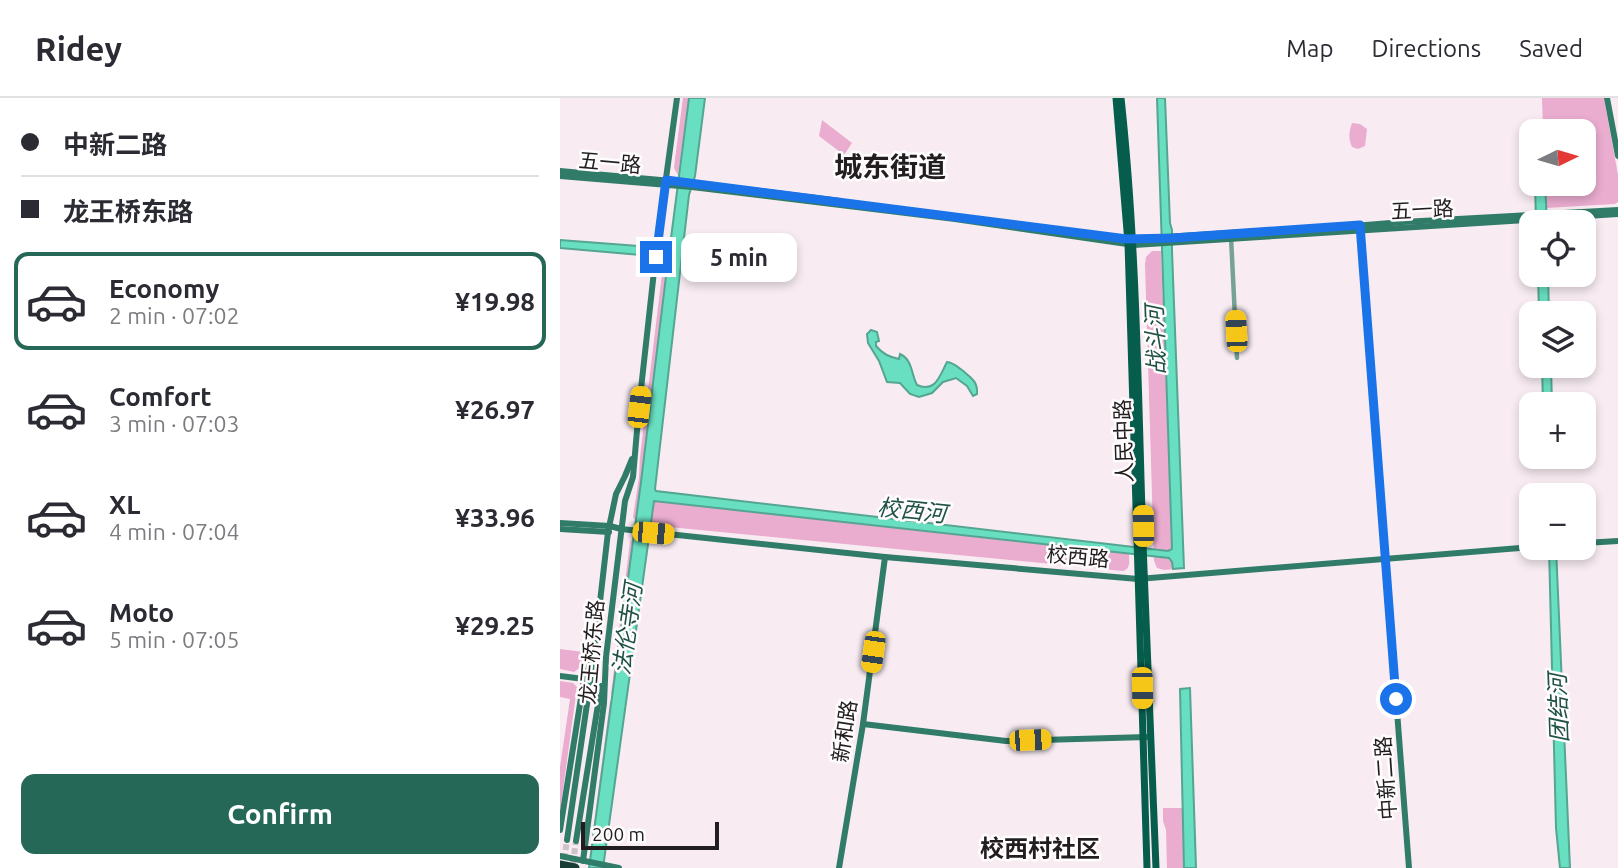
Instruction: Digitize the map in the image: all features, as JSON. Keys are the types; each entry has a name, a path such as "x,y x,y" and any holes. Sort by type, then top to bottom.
{"highway":[{"path":"560,865 575,868"}],"main road":[{"name":"龙王桥东路","path":"585,861 621,529 625,501 633,477 657,244 677,98"},
{"name":"人民中路","path":"1116,98 1131,241"},
{"name":"人民中路","path":"1121,98 1131,241 1147,737 1147,868"},
{"path":"1607,98 1618,156"},
{"name":"五一路","path":"560,173 693,185 1131,241 1618,212"},
{"name":"五一路","path":"1173,240 1230,233 1360,228"},
{"name":"中新二路","path":"1360,228 1409,868"},
{"name":"龙王桥东路","path":"560,830 584,679 594,654 609,529 616,494 631,464 635,447"},
{"name":"校西路","path":"560,523 609,529"},
{"name":"校西路","path":"560,528 633,530 885,557 1142,579 1519,548"},
{"path":"1596,543 1618,541"},
{"name":"新和路","path":"839,868 863,723 885,557"},
{"path":"567,840 594,654"},
{"path":"576,841 606,657"},
{"path":"560,676 584,679"},
{"path":"863,723 1006,741 1147,737"},
{"name":"人民中路","path":"1147,737 1156,868"},
{"path":"560,856 619,868"}],"street":[{"path":"1230,233 1237,358"}],"shaded area":[{"path":"683,98 689,98 678,175 674,168"},
{"path":"1542,98 1604,98 1618,175 1618,202 1546,208 1546,196 1596,196 1596,119 1543,119"},
{"path":"822,120 852,143 844,155 819,136"},
{"path":"1352,123 1367,129 1365,146 1358,149 1352,147 1350,141"},
{"path":"1152,251 1161,251 1173,569 1164,570 1157,568 1154,561 1145,264 1146,257"},
{"path":"664,257 668,260 636,521 633,517"},
{"path":"655,501 1129,554 1129,564 1123,571 649,525"},
{"path":"633,538 614,693 611,694 630,542"},
{"path":"560,649 583,652 581,667 574,672 560,669"},
{"path":"560,681 573,683 577,687 560,812 560,767 570,699 560,697"},
{"path":"610,701 612,703 591,855 591,846"},
{"path":"1163,808 1183,808 1184,868 1167,868"}],"water":[{"name":"法伦寺河","path":"689,98 705,98 695,176 689,195 656,491 1168,551 1172,549 1157,98 1165,98 1184,568 1173,569 1169,558 654,501 603,868 589,868 668,260 664,257 560,248 560,240 665,248 670,246"},
{"path":"1535,196 1546,196 1546,210 1536,210"},
{"path":"1538,287 1548,287 1549,301 1539,301"},
{"path":"871,330 877,332 879,341 876,346 881,351 899,359 900,354 907,360 917,385 933,385 947,362 971,378 977,394 973,396 967,386 956,378 943,382 932,393 919,397 910,394 900,383 887,382 868,343 867,334"},
{"path":"1542,378 1551,378 1552,392 1543,392"},
{"name":"团结河","path":"1549,560 1557,560 1570,868 1560,868 1556,828"},
{"path":"1190,688 1196,868 1184,868 1180,689"}],"tunnel":[{"path":"563,868 567,840"},
{"path":"573,863 576,841"}],"district":[{"name":"城东街道","path":"890,166"},
{"name":"校西村社区","path":"1040,848"}],"route":[{"path":"656,257 666,180 1127,239 1360,225 1396,699"}],"water label":[{"name":"战斗河","path":"1155,340"},
{"name":"校西河","path":"912,510"}]}
